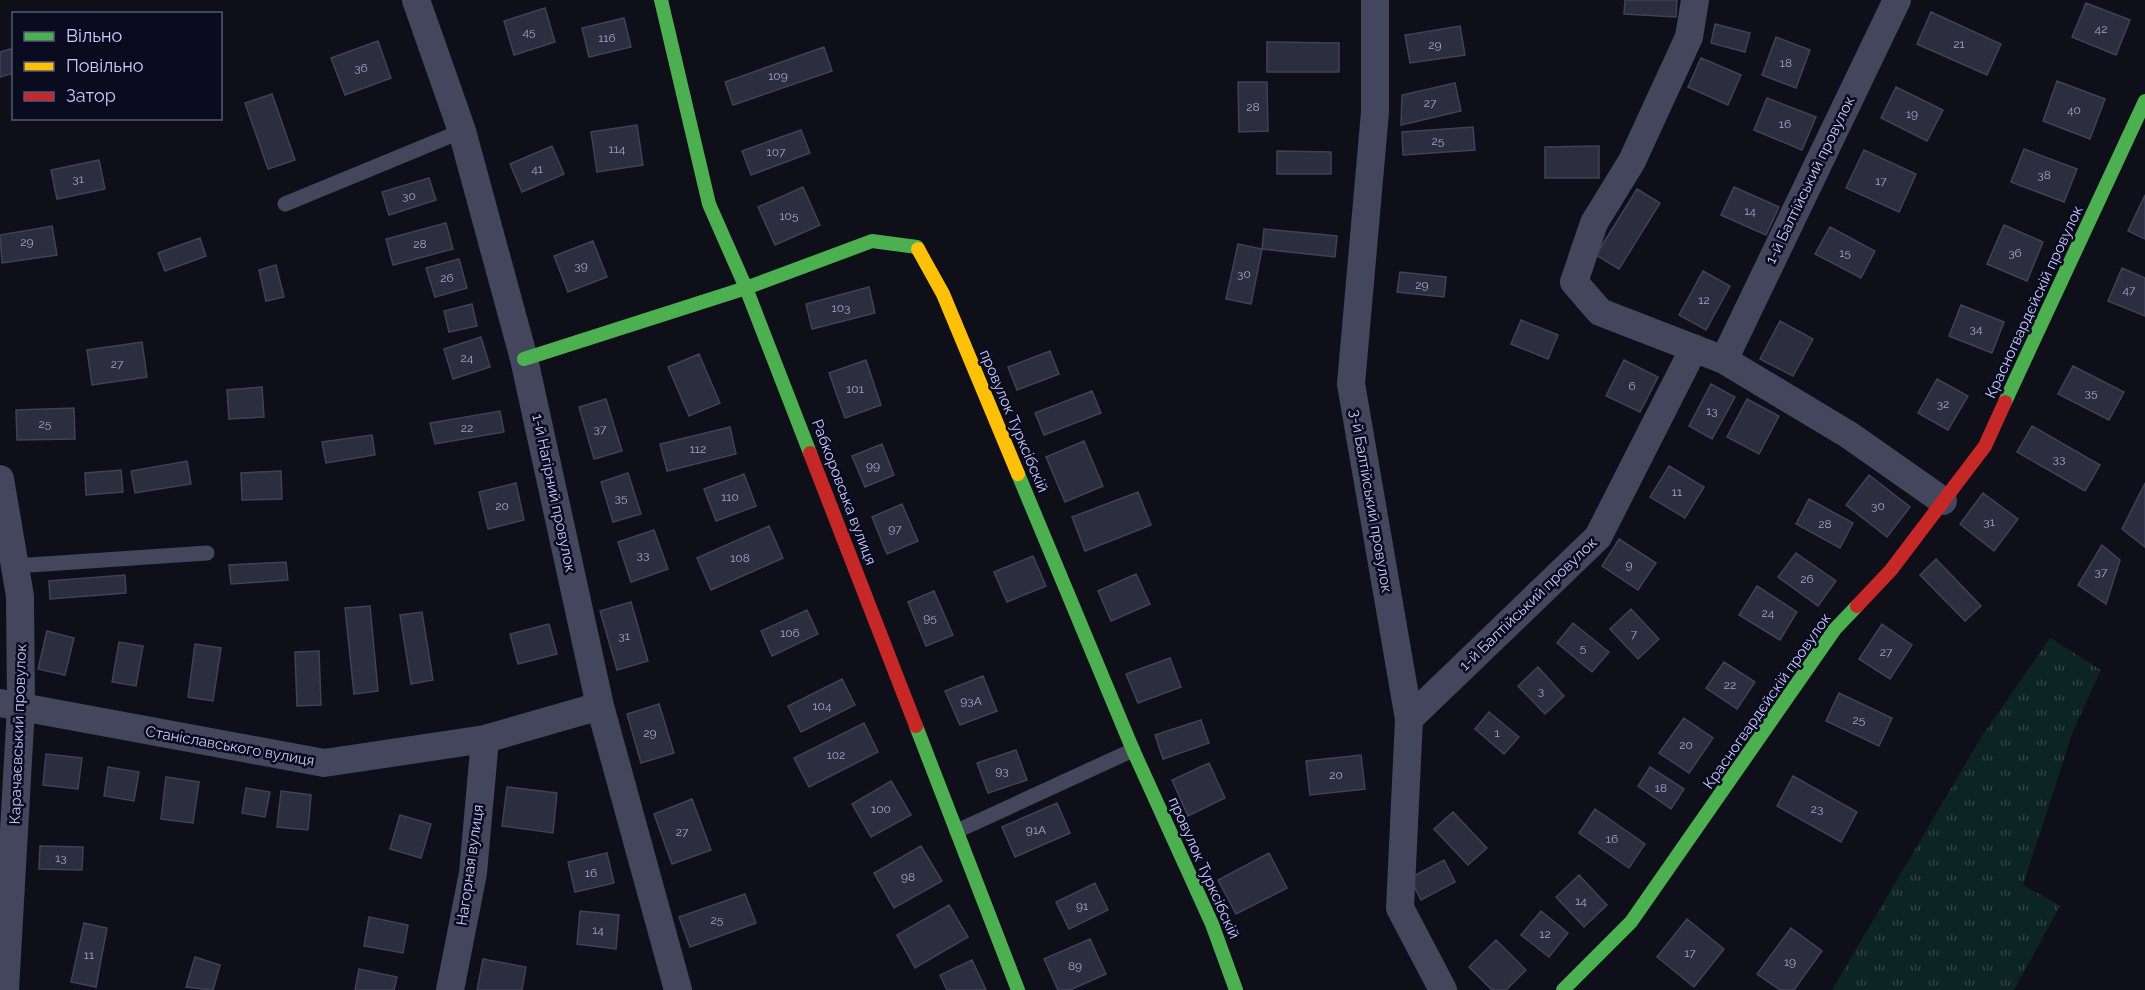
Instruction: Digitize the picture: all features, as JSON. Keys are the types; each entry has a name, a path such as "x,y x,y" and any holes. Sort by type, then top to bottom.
{"street":[{"name":"1-й Нагірний провулок","path":"416,0 462,131 524,359 600,706 678,990"},
{"name":"Рабкоровська вулиця","path":"661,0 709,204 746,288 1018,990"},
{"name":"3-й Балтійський провулок","path":"1375,0 1375,112 1351,384 1409,719 1400,908 1443,990"},
{"path":"1695,0 1689,37 1632,161 1593,223 1574,282 1600,312 1724,360 1850,435 1943,501"},
{"name":"1-й Балтійський провулок","path":"1724,360 1897,0"},
{"name":"Красногвардєйскій провулок","path":"1563,990 1632,922 1835,629 1891,570 1985,446 2145,101"},
{"name":"провулок Турксібскій","path":"524,359 746,288 872,241 917,247 943,294 1133,750 1212,924 1236,990"},
{"name":"1-й Балтійський провулок","path":"1409,719 1598,537 1694,348"},
{"name":"Карачаєвський провулок","path":"0,479 21,596 10,705 5,990"},
{"name":"Станіславського вулиця","path":"10,705 324,764 485,739 600,706"},
{"name":"Нагорная вулиця","path":"450,990 473,873 485,739"}],"lane":[{"path":"285,204 462,131"},
{"path":"15,566 207,553"},
{"path":"957,831 1133,750"}],"green space":[{"path":"2050,638 2101,670 2073,731 2023,885 2060,906 2014,990 1832,990 1982,736"}],"building":[{"path":"1625,0 1677,0 1676,17 1624,14"},
{"path":"2086,3 2130,20 2116,55 2072,37"},
{"path":"545,8 555,42 514,55 504,21"},
{"path":"1931,12 2001,44 1987,75 1917,44"},
{"path":"624,18 631,47 589,57 582,28"},
{"path":"1715,24 1750,33 1745,52 1711,43"},
{"path":"1460,26 1465,55 1410,63 1405,35"},
{"path":"1776,37 1810,50 1796,88 1762,75"},
{"path":"378,41 391,78 345,95 331,58"},
{"path":"1267,42 1339,43 1339,72 1267,72"},
{"path":"824,47 832,71 733,105 725,82"},
{"path":"12,49 12,74 0,77 0,52"},
{"path":"1701,58 1741,75 1728,105 1688,87"},
{"path":"2057,81 2105,99 2090,139 2043,121"},
{"path":"1238,82 1267,82 1268,131 1239,132"},
{"path":"1455,83 1461,111 1401,125 1402,95"},
{"path":"1896,87 1943,110 1927,141 1881,118"},
{"path":"272,94 295,160 268,169 245,103"},
{"path":"1767,98 1816,117 1802,150 1754,130"},
{"path":"637,125 643,165 597,172 591,132"},
{"path":"1473,127 1475,150 1403,155 1402,132"},
{"path":"801,130 810,153 751,175 742,151"},
{"path":"552,146 564,174 522,192 510,164"},
{"path":"1599,146 1599,178 1545,178 1545,147"},
{"path":"2024,149 2077,169 2064,202 2011,182"},
{"path":"1864,150 1916,174 1899,212 1846,188"},
{"path":"1277,151 1331,152 1331,174 1277,174"},
{"path":"99,160 105,189 57,199 51,170"},
{"path":"429,178 436,200 389,215 382,192"},
{"path":"803,187 820,225 775,245 758,207"},
{"path":"1734,187 1779,207 1766,235 1721,215"},
{"path":"1637,189 1660,203 1619,269 1596,255"},
{"path":"2145,195 2145,239 2128,231"},
{"path":"446,223 453,249 393,265 386,239"},
{"path":"2004,225 2043,242 2027,281 1987,264"},
{"path":"52,226 57,255 2,263 0,235"},
{"path":"1830,227 1875,251 1861,278 1815,254"},
{"path":"1264,229 1337,236 1335,257 1262,249"},
{"path":"200,238 206,256 165,271 158,253"},
{"path":"593,241 607,277 568,292 554,256"},
{"path":"1238,244 1262,249 1251,304 1226,299"},
{"path":"459,259 467,288 435,297 426,268"},
{"path":"276,265 284,297 266,301 259,270"},
{"path":"2122,268 2145,278 2145,316 2108,301"},
{"path":"1703,271 1730,286 1706,330 1679,315"},
{"path":"1400,272 1446,277 1444,297 1397,292"},
{"path":"869,287 875,313 812,329 806,304"},
{"path":"472,304 477,326 449,332 444,311"},
{"path":"1961,305 2004,322 1992,353 1949,336"},
{"path":"1521,320 1558,335 1548,359 1511,344"},
{"path":"1780,321 1813,339 1793,376 1760,359"},
{"path":"481,337 490,367 453,379 444,349"},
{"path":"142,342 147,377 92,385 87,350"},
{"path":"1050,351 1059,374 1017,390 1008,367"},
{"path":"699,354 720,403 689,416 668,367"},
{"path":"866,360 881,405 845,418 829,373"},
{"path":"1624,360 1658,377 1640,412 1606,396"},
{"path":"2073,366 2124,392 2109,420 2058,394"},
{"path":"1937,379 1968,396 1948,430 1918,413"},
{"path":"1711,384 1735,397 1712,439 1689,426"},
{"path":"262,387 264,417 229,419 227,390"},
{"path":"1092,391 1101,413 1044,435 1035,413"},
{"path":"606,399 622,451 594,459 579,407"},
{"path":"1747,399 1779,416 1759,454 1727,437"},
{"path":"74,408 75,439 17,440 16,410"},
{"path":"500,411 504,432 435,444 430,423"},
{"path":"2032,426 2100,465 2085,491 2017,452"},
{"path":"730,427 736,454 667,471 660,444"},
{"path":"372,435 375,455 326,463 322,442"},
{"path":"1084,441 1103,486 1065,502 1046,457"},
{"path":"882,444 894,475 865,487 852,456"},
{"path":"187,461 191,484 135,493 131,471"},
{"path":"1669,466 1704,487 1685,518 1650,497"},
{"path":"121,470 123,492 86,495 85,473"},
{"path":"281,471 282,499 242,500 241,473"},
{"path":"628,473 641,514 613,522 601,482"},
{"path":"744,474 756,506 716,521 704,489"},
{"path":"1869,475 1910,507 1887,537 1846,505"},
{"path":"516,483 524,520 488,529 479,492"},
{"path":"2145,483 2145,547 2122,529"},
{"path":"1138,492 1151,525 1085,551 1072,517"},
{"path":"1983,493 2018,519 1994,551 1960,524"},
{"path":"1809,499 1853,523 1840,548 1796,524"},
{"path":"902,504 918,541 887,554 872,517"},
{"path":"769,526 783,558 711,590 697,558"},
{"path":"654,530 668,569 631,582 618,542"},
{"path":"1619,539 1656,563 1638,590 1602,566"},
{"path":"2102,545 2120,560 2106,604 2078,585"},
{"path":"1796,553 1836,581 1818,606 1778,577"},
{"path":"1033,556 1046,586 1007,602 994,572"},
{"path":"1936,559 1981,606 1965,621 1920,575"},
{"path":"286,562 288,580 231,584 229,565"},
{"path":"1136,574 1150,604 1111,621 1098,591"},
{"path":"125,575 126,593 50,599 49,581"},
{"path":"1757,586 1797,612 1780,640 1739,615"},
{"path":"934,591 953,635 926,646 908,602"},
{"path":"631,602 648,661 617,670 600,611"},
{"path":"370,606 378,691 354,694 345,608"},
{"path":"1631,609 1659,639 1638,659 1610,629"},
{"path":"807,610 818,634 772,656 761,631"},
{"path":"422,612 433,680 411,684 400,615"},
{"path":"1573,623 1609,652 1592,672 1557,643"},
{"path":"549,624 557,654 518,664 510,634"},
{"path":"1882,624 1912,645 1890,679 1859,659"},
{"path":"47,631 74,638 65,675 38,669"},
{"path":"119,642 143,646 136,686 112,682"},
{"path":"195,644 221,648 213,701 188,697"},
{"path":"319,651 321,705 297,706 295,652"},
{"path":"1170,658 1181,687 1138,703 1126,674"},
{"path":"1724,662 1755,682 1737,709 1706,688"},
{"path":"1538,667 1564,696 1545,714 1518,686"},
{"path":"983,676 997,711 960,725 945,691"},
{"path":"842,679 855,705 801,732 788,706"},
{"path":"1839,693 1892,718 1879,746 1826,721"},
{"path":"659,704 674,753 641,763 627,714"},
{"path":"1489,712 1519,737 1504,754 1475,729"},
{"path":"1684,718 1713,738 1689,773 1659,753"},
{"path":"1201,720 1209,743 1163,759 1155,735"},
{"path":"864,723 878,752 809,787 794,758"},
{"path":"1016,750 1027,780 988,793 977,763"},
{"path":"46,754 82,758 78,789 43,785"},
{"path":"1361,755 1365,789 1310,795 1306,761"},
{"path":"1209,763 1225,798 1188,816 1172,780"},
{"path":"108,767 139,772 134,801 104,796"},
{"path":"1650,767 1684,789 1671,809 1638,786"},
{"path":"1793,776 1857,812 1841,842 1777,806"},
{"path":"166,777 199,782 193,823 161,819"},
{"path":"891,781 911,815 871,837 852,804"},
{"path":"507,787 557,793 553,833 502,826"},
{"path":"246,788 270,792 265,817 242,813"},
{"path":"281,791 311,795 308,830 277,827"},
{"path":"692,799 711,850 672,864 654,814"},
{"path":"1057,803 1070,833 1015,857 1002,827"},
{"path":"1595,809 1645,844 1629,868 1579,833"},
{"path":"1453,812 1487,848 1468,865 1434,829"},
{"path":"400,815 431,824 421,858 390,849"},
{"path":"40,846 83,847 82,870 39,869"},
{"path":"921,846 942,881 894,908 874,873"},
{"path":"607,853 614,883 575,892 568,862"},
{"path":"1269,853 1287,888 1236,914 1218,880"},
{"path":"1444,860 1455,882 1421,900 1410,878"},
{"path":"1579,875 1607,905 1584,927 1556,897"},
{"path":"1095,883 1108,910 1069,929 1056,902"},
{"path":"745,894 756,923 690,947 679,917"},
{"path":"949,905 968,937 915,968 897,935"},
{"path":"580,911 619,915 616,949 577,944"},
{"path":"1541,911 1568,933 1549,957 1521,935"},
{"path":"369,917 408,925 403,953 364,946"},
{"path":"1687,919 1724,949 1694,987 1657,957"},
{"path":"84,923 107,928 96,987 71,982"},
{"path":"1791,928 1822,951 1794,990 1780,990 1757,974"},
{"path":"1090,939 1106,974 1070,990 1058,990 1044,959"},
{"path":"1496,940 1526,970 1506,990 1492,990 1469,967"},
{"path":"195,957 220,965 213,990 186,987"},
{"path":"483,959 526,967 522,990 477,990"},
{"path":"972,960 986,990 947,990 940,975"},
{"path":"359,969 397,977 394,990 355,990"}],"traffic: fast":[{"path":"661,0 709,204 746,288 810,453"},
{"path":"2005,402 2145,101"},
{"path":"524,359 746,288 872,241 918,249"},
{"path":"1018,474 1133,750 1212,924 1236,990"},
{"path":"1563,990 1631,922 1835,629 1857,606"},
{"path":"916,726 1018,990"}],"traffic: slow":[{"path":"918,249 943,294 1018,474"}],"traffic: jam":[{"path":"1857,606 1891,570 1985,446 2005,402"},
{"path":"810,453 916,726"}]}
